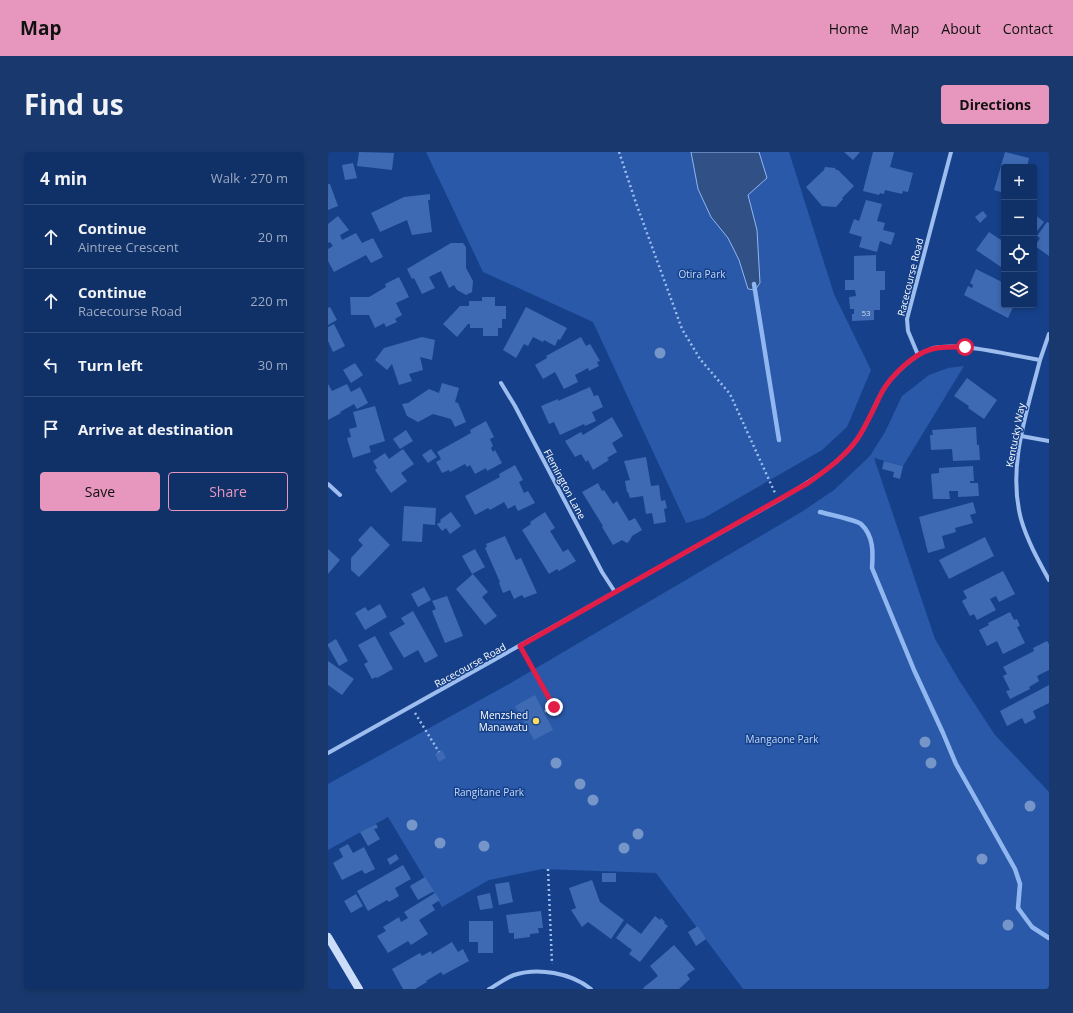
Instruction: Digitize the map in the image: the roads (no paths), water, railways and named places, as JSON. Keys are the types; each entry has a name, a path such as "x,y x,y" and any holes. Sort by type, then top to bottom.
{"main road":[{"path":"328,937 359,989"}],"street":[{"name":"Racecourse Road","path":"328,753 779,500 831,467 845,454 861,433 883,390 894,375 918,355 908,331 907,319 951,152"},
{"name":"Kentucky Way","path":"1049,334 1040,360 1021,436 1017,455 1016,474 1018,504 1021,518 1028,537 1049,580"},
{"path":"918,355 931,349 965,347 1040,360"},
{"name":"Flemington Lane","path":"501,383 515,406 602,572 615,592"},
{"path":"1021,436 1049,441"},
{"path":"328,484 340,495"},
{"path":"489,989 513,975 534,971 553,972 582,982 591,989"}],"waterway":[{"path":"754,284 779,440"},
{"path":"820,512 858,522 868,534 872,545 872,568 914,670 956,764 1015,869 1020,884 1018,908 1032,927 1049,938"}],"place":[{"name":"Menzshed Manawatu","path":"536,721"}],"park label":[{"name":"Otira Park","path":"702,274"},
{"name":"Mangaone Park","path":"782,739"},
{"name":"Rangitane Park","path":"489,792"}]}
